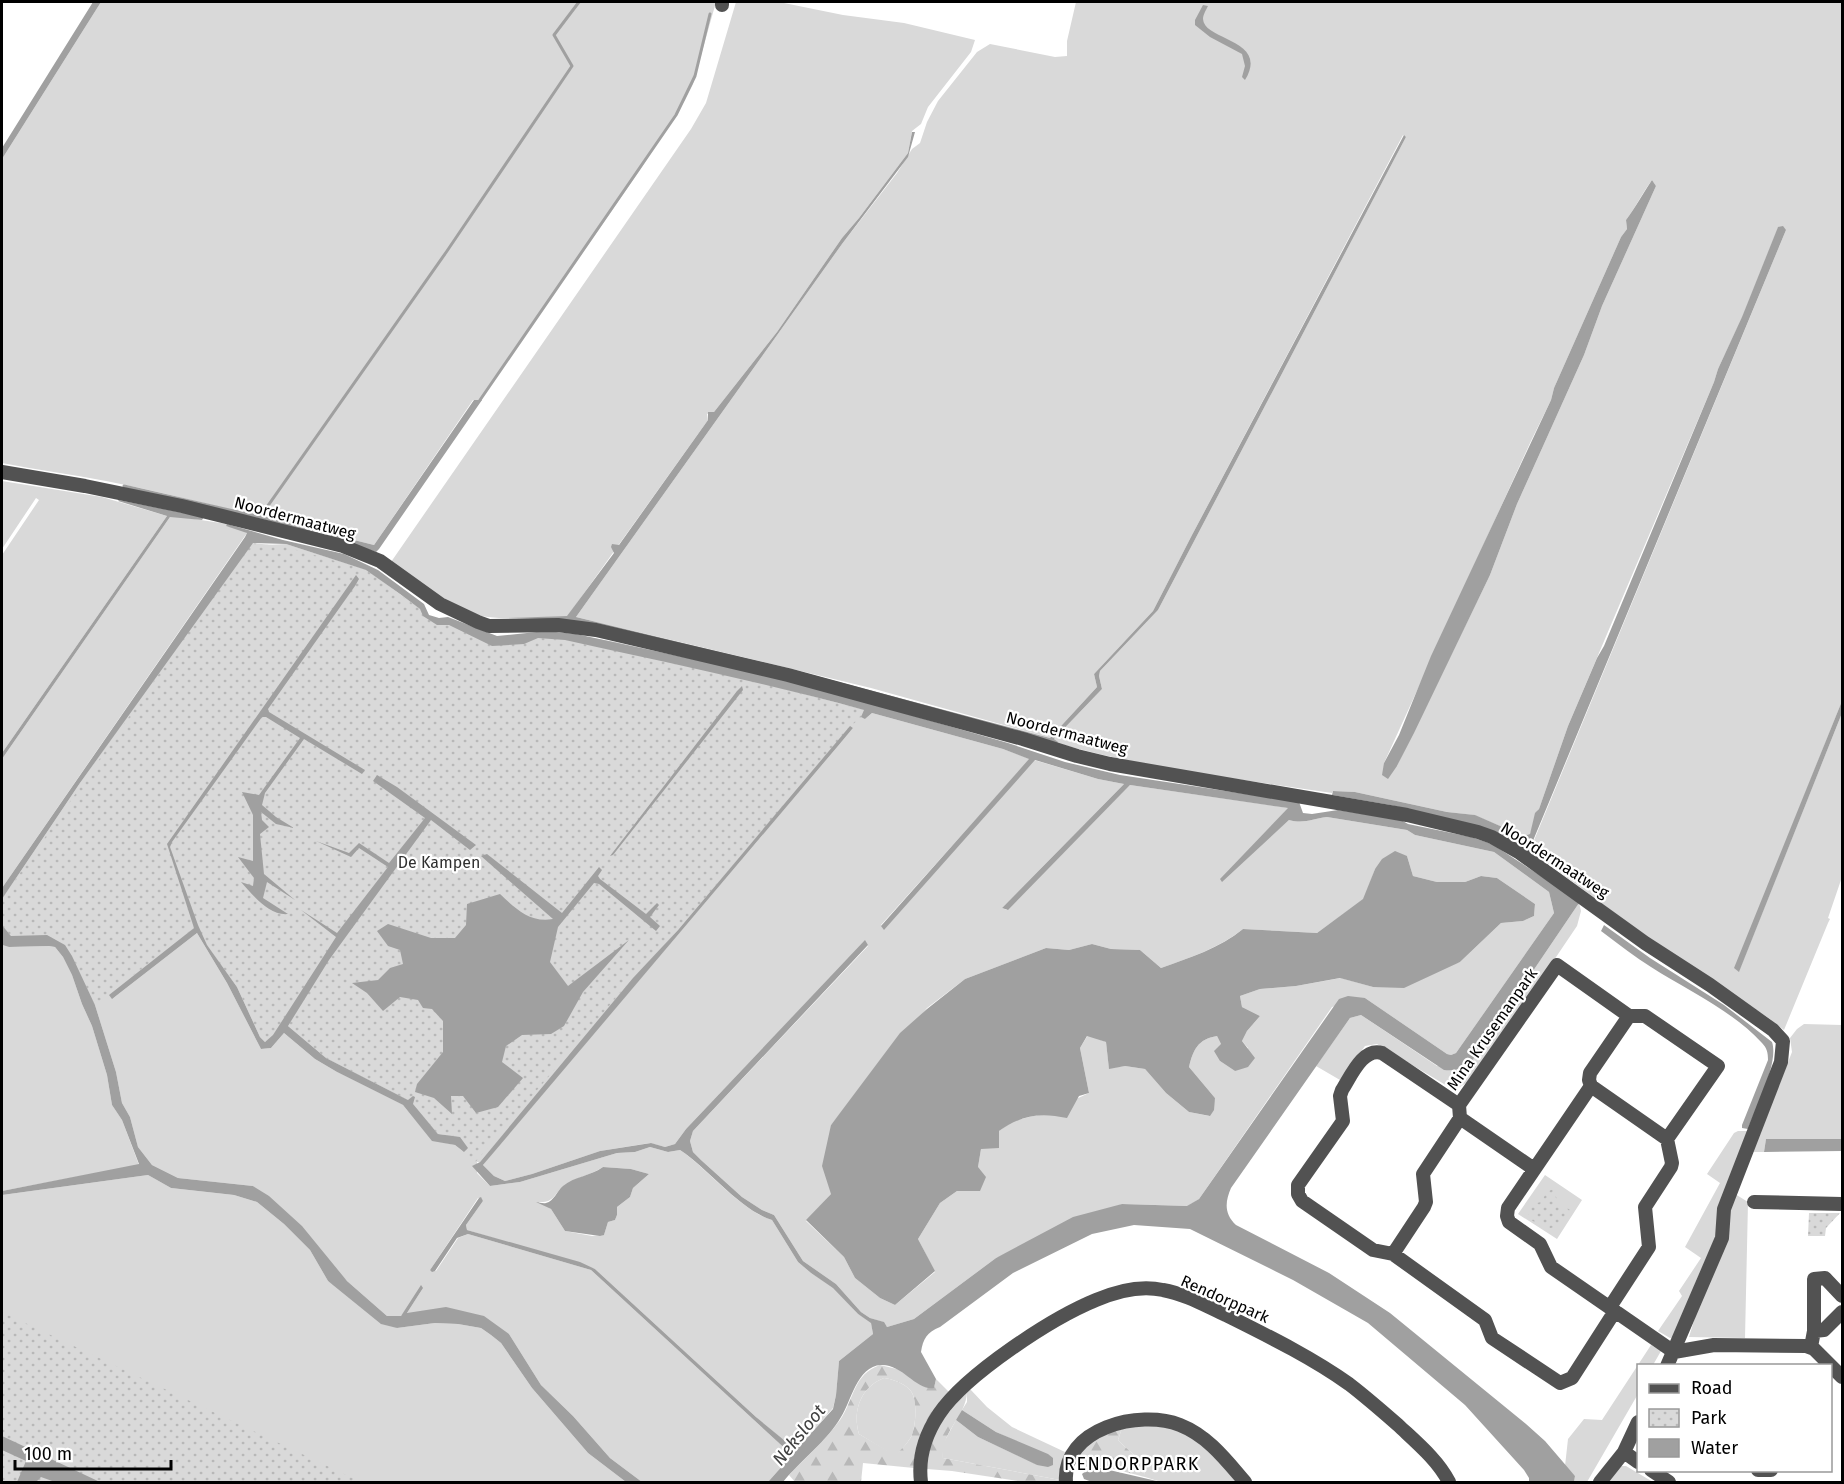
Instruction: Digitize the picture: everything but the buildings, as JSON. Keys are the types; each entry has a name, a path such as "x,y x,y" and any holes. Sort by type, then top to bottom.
{"street":[{"name":"Noordermaatweg","path":"2,472 93,487 182,506 343,546 380,561 440,604 489,626 558,625 596,630 788,675 1110,765 1407,815 1478,832 1505,844 1645,943 1710,985 1773,1030 1783,1041 1781,1062 1724,1209 1722,1238 1710,1261 1668,1364"},
{"name":"Mina Krusemanpark","path":"1557,965 1629,1016 1645,1016 1718,1066 1668,1139 1671,1167 1645,1206 1649,1247 1572,1378 1560,1383 1492,1338 1485,1320 1392,1254 1373,1250 1302,1201 1298,1194 1298,1185 1343,1121 1340,1096 1342,1090 1370,1052 1382,1053 1459,1111 1557,965"},
{"path":"1629,1016 1590,1073 1589,1080 1591,1086 1668,1139"},
{"path":"1591,1086 1508,1208 1509,1222 1540,1244 1551,1267 1674,1352 1714,1345 1811,1347 1829,1364"},
{"path":"1392,1254 1424,1208 1426,1202 1423,1174 1459,1111 1534,1169"},
{"path":"1754,1202 1842,1204"},
{"path":"1811,1347 1814,1331 1814,1279 1825,1278 1842,1296"},
{"name":"Rendorppark","path":"921,1482 920,1470 926,1440 940,1413 962,1388 1020,1344 1056,1321 1096,1300 1134,1289 1162,1289 1191,1299 1276,1340 1325,1369 1370,1401 1408,1434 1443,1471 1449,1482"},
{"path":"1814,1331 1824,1330 1842,1312"},
{"path":"1066,1482 1069,1461 1078,1446 1092,1435 1114,1424 1160,1419 1181,1425 1205,1439 1245,1482"},
{"path":"1600,1482 1624,1452 1637,1424"},
{"path":"1624,1452 1637,1461"},
{"path":"1654,1472 1668,1482"}],"green space":[{"path":"101,2 716,2 693,84 685,100 640,170 480,400 473,400 374,545 330,534 329,536 162,493 2,463 2,159"},
{"path":"736,2 779,2 843,15 904,23 975,40 971,52 928,107 921,124 912,131 908,153 842,238 777,332 714,412 707,414 708,420 567,617 488,617 450,603 391,562 691,129 706,103"},
{"path":"1076,2 1842,2 1842,701 1767,889 1739,971 1842,713 1842,877 1828,918 1830,919 1784,1030 1635,928 1530,850 1786,230 1778,228 1742,318 1718,369 1568,726 1530,834 1523,836 1474,815 1447,812 1355,792 1333,791 1332,793 1159,767 1057,743 1054,739 1102,689 1100,671 1158,610 1406,137 1403,135 1153,611 1094,674 1097,687 1050,738 871,688 576,617 842,244 897,173 912,149 920,143 927,122 938,101 977,52 990,44 1055,57 1067,56 1067,41","holes":["1652,180 1656,186 1517,504 1490,575 1397,766 1384,763 1551,400 1554,388 1621,237 1627,229 1626,220"]},
{"path":"2,481 102,497 167,516 2,753 2,555 39,500 36,498 2,549"},
{"path":"170,517 227,524 226,526 241,529 247,533 2,888 2,759"},
{"name":"De Kampen","path":"252,543 283,546 366,570 420,609 437,625 449,625 492,645 538,638 565,640 746,679 865,710 678,930 633,978 472,1166 464,1152 467,1147 460,1137 438,1134 408,1100 326,1058 288,1026 265,1042 260,1037 237,987 194,928 95,1005 72,956 58,939 11,936 2,925 2,899"},
{"path":"286,544 367,570 420,609 424,616 501,639 582,636 615,642 864,710 865,719 872,713 1003,749 1030,759 881,925 884,929 1034,760 1098,779 1124,784 1002,908 1007,910 1130,785 1289,808 1220,880 1289,820 1304,821 1327,817 1407,830 1415,835 1494,852 1549,892 1554,913 1456,1053 1447,1054 1365,998 1332,1007 1199,1199 1188,1206 1122,1204 996,1258 914,1319 887,1327 883,1322 861,1312 836,1284 803,1261 774,1215 742,1197 693,1152 690,1141 693,1131 868,946 865,941 686,1129 675,1144 665,1147 650,1143 600,1151 505,1181 494,1176 483,1165 490,1156 853,728 850,727 480,1162 477,1162 477,1173 490,1186 520,1182 617,1153 635,1152 650,1147 668,1152 680,1150 736,1199 772,1220 798,1262 833,1287 858,1314 871,1322 873,1334 839,1361 833,1408 796,1451 595,1269 467,1230 466,1225 483,1201 481,1198 478,1198 430,1270 436,1271 458,1238 468,1234 591,1270 792,1455 768,1482 642,1482 610,1458 573,1416 541,1385 509,1334 416,1313 407,1313 423,1288 401,1316 387,1316 347,1281 253,1186 178,1178 152,1165 138,1147 130,1117 122,1103 116,1072 95,1005 65,945 11,936 2,925 2,899 80,783 225,579 266,545","holes":["1407,856 1413,876 1437,882 1465,882 1481,876 1497,878 1535,904 1534,916 1523,921 1501,923 1460,962 1373,987 1341,978 1296,986 1260,989 1240,996 1242,1007 1260,1016 1242,1041 1248,1048 1235,1071 1220,1061 1221,1044 1217,1036 1197,1046 1189,1067 1215,1098 1209,1116 1189,1112 1166,1093 1145,1069 1125,1066 1109,1068 1106,1042 1088,1035 1080,1048 1089,1093 1046,1113 1013,1121 981,1149 978,1167 957,1191 940,1203 918,1239 935,1272 895,1305 880,1298 855,1278 844,1257 806,1221 831,1194 831,1125 927,1008 965,979 1046,948 1069,950 1092,944 1111,949 1140,950 1161,968 1214,947 1243,929 1317,933 1364,899 1375,869","194,928 326,1058 408,1100 464,1152 455,1145 432,1140 403,1105 315,1059 284,1033 271,1048 261,1049 227,983 197,933 112,999","603,1167 631,1169 649,1174 633,1188 630,1197 617,1207 615,1220 608,1222 604,1235 592,1236 565,1231 551,1209 538,1202 548,1201 569,1183"]},
{"path":"1579,903 1581,911 1577,926 1468,1082 1458,1088 1449,1087 1377,1044 1365,1046 1340,1080 1316,1066 1350,1018 1361,1015 1437,1066 1472,1061"},
{"path":"2,943 9,947 55,947 63,957 92,1026 107,1075 112,1105 122,1120 139,1165 2,1191"},
{"path":"1804,1024 1842,1025 1842,1139 1766,1139 1764,1152 1753,1152 1792,1052 1790,1038"},
{"path":"1750,1131 1716,1236 1696,1281 1680,1327 1675,1337 1670,1338 1658,1331 1682,1296 1679,1291 1701,1258 1685,1247 1720,1183 1707,1174 1734,1133"},
{"path":"148,1175 171,1188 234,1195 257,1202 284,1224 310,1250 328,1281 397,1328 435,1323 481,1328 501,1343 532,1388 588,1453 626,1482 330,1482 2,1323 2,1195"},
{"path":"1545,1175 1582,1200 1557,1239 1518,1214"},
{"path":"1553,1189 1558,1202 1570,1210 1561,1226 1545,1229 1530,1219 1528,1212 1533,1204 1541,1202 1547,1192"},
{"path":"1735,1194 1748,1202 1745,1338 1689,1337 1729,1207"},
{"path":"1809,1213 1840,1213 1826,1228 1825,1236 1808,1236"},
{"path":"2,1312 361,1482 2,1482"},
{"path":"1651,1345 1661,1351 1654,1364 1639,1364"},
{"path":"880,1365 901,1370 925,1387 934,1388 936,1379 949,1392 920,1437 914,1468 863,1463 861,1482 795,1482 789,1475 840,1420 859,1381 871,1369","holes":["884,1378 898,1382 907,1388 913,1394 914,1399 913,1432 904,1447 895,1455 859,1434 857,1425 858,1409 864,1394 869,1387"]},
{"path":"1637,1366 1637,1396 1587,1482 1574,1482 1575,1476 1565,1466 1568,1439 1584,1419 1602,1420"},
{"path":"884,1378 898,1382 907,1388 913,1394 915,1406 911,1437 895,1456 859,1434 857,1425 858,1409 864,1394 869,1387"},
{"path":"970,1389 987,1407 1012,1427 1065,1452 1060,1480 943,1458 942,1446 956,1420 978,1437 1038,1465 1016,1441 996,1432 962,1410 967,1402 967,1392"},
{"path":"967,1392 963,1409 949,1432 943,1448 943,1458 1060,1480 1060,1482 1024,1482 927,1469 934,1436 945,1418"},
{"path":"1123,1425 1171,1426 1206,1446 1238,1482 1161,1482 1145,1477 1140,1461 1118,1440"},
{"path":"1123,1425 1118,1440 1140,1461 1145,1477 1108,1468 1088,1468 1075,1460 1088,1442"},
{"path":"1620,1466 1626,1466 1653,1482 1608,1482"}],"water":[{"path":"93,2 101,2 2,159 2,148"},
{"path":"1203,5 1208,6 1203,17 1206,26 1243,48 1249,56 1250,67 1245,80 1242,77 1245,66 1242,54 1210,37 1195,25 1195,20"},
{"path":"912,132 915,132 908,157 842,244 576,617 790,669 1050,738 1097,687 1094,674 1153,611 1404,135 1406,137 1158,610 1100,671 1102,689 1054,739 1058,742 1056,745 552,619 507,618 567,616 614,553 612,544 619,545 708,420 708,412 714,412 777,332 842,238 908,153"},
{"path":"1652,180 1656,186 1517,504 1490,575 1414,733 1388,779 1382,775 1384,763 1399,735 1431,656 1551,400 1554,388 1621,237 1627,229 1626,220"},
{"path":"1783,226 1786,230 1530,848 1534,855 1417,811 1332,795 1333,791 1355,792 1447,812 1475,815 1523,836 1530,834 1535,813 1539,809 1568,726 1604,646 1778,227"},
{"path":"474,400 482,400 376,552 329,536 330,534 374,545"},
{"path":"119,500 204,517 202,520 170,517 2,759 2,753 167,516"},
{"path":"227,524 344,554 378,570 424,604 429,615 439,618 448,617 497,636 546,631 576,634 753,672 820,689 1008,743 1065,762 1120,775 1299,802 1303,813 1338,810 1401,820 1408,824 1471,837 1492,844 1568,894 1579,903 1472,1061 1459,1069 1444,1070 1361,1015 1350,1018 1231,1188 1227,1208 1229,1217 1236,1225 1329,1273 1390,1313 1545,1441 1575,1476 1574,1482 1529,1482 1524,1470 1465,1405 1368,1323 1293,1280 1190,1229 1134,1225 1092,1234 1013,1273 926,1336 921,1352 936,1379 934,1388 921,1386 889,1366 881,1365 866,1371 835,1426 783,1482 768,1482 792,1455 591,1270 468,1234 457,1238 435,1271 432,1272 430,1270 481,1197 483,1201 466,1225 467,1230 580,1262 595,1269 756,1417 796,1450 833,1409 839,1361 873,1334 871,1323 858,1314 833,1288 798,1262 772,1220 748,1208 680,1150 668,1152 650,1147 635,1152 617,1153 520,1182 490,1186 472,1166 480,1162 633,978 678,930 850,726 853,728 838,746 483,1165 494,1176 505,1181 600,1151 651,1143 665,1147 675,1144 686,1129 865,940 868,945 693,1131 690,1141 693,1152 742,1197 774,1215 803,1261 836,1284 861,1312 870,1318 884,1322 887,1327 914,1319 996,1258 1073,1217 1122,1204 1187,1206 1199,1199 1339,999 1348,996 1365,998 1447,1054 1456,1053 1554,913 1549,892 1494,852 1415,835 1407,830 1327,817 1304,821 1289,820 1222,882 1220,879 1288,808 1130,785 1008,910 1002,908 1124,784 1098,779 1035,760 884,930 881,926 1029,759 1003,749 872,713 865,719 861,717 864,710 827,700 565,640 538,638 524,644 492,646 449,625 437,625 423,616 420,609 366,570 286,544 253,543 80,783 2,899 2,888 245,537 247,533 226,526"},
{"path":"356,575 359,579 355,586 268,709 269,712 365,770 362,774 304,739 265,793 262,805 294,828 276,824 261,812 262,820 269,827 260,834 264,874 295,900 267,882 263,898 288,914 274,912 268,908 241,882 253,886 254,878 238,857 253,861 253,815 242,792 259,795 300,738 266,717 262,717 170,847 207,945 237,987 260,1037 265,1042 273,1035 336,937 301,910 337,933 388,867 359,848 351,857 316,841 349,853 359,843 389,863 425,818 373,781 377,775 476,845 470,850 431,820 329,960 288,1026 326,1058 408,1100 415,1097 413,1104 438,1134 460,1137 468,1148 464,1152 455,1145 432,1141 403,1105 315,1059 284,1033 271,1048 261,1049 227,983 197,933 112,999 109,995 194,928 167,844"},
{"path":"742,686 743,690 610,856 737,691"},
{"path":"1842,701 1842,713 1739,972 1734,968"},
{"path":"1395,851 1407,856 1413,876 1437,882 1465,882 1481,876 1497,878 1535,904 1534,916 1523,921 1501,923 1460,962 1404,988 1373,987 1340,978 1296,986 1260,989 1240,996 1242,1007 1260,1016 1242,1041 1255,1058 1248,1067 1235,1071 1220,1061 1214,1051 1221,1044 1217,1036 1197,1046 1189,1067 1215,1098 1214,1110 1210,1116 1189,1112 1166,1093 1145,1069 1125,1066 1109,1069 1106,1042 1087,1036 1080,1048 1089,1093 1079,1096 1067,1118 1040,1115 1024,1118 999,1131 999,1148 981,1149 978,1167 986,1177 980,1191 957,1191 940,1203 918,1239 935,1271 895,1305 880,1298 855,1278 844,1257 806,1220 831,1194 822,1166 831,1125 900,1033 965,979 1046,948 1069,950 1092,944 1111,949 1140,950 1161,968 1214,947 1243,929 1317,933 1363,899 1375,869 1382,859"},
{"path":"487,854 562,913 599,867 602,870 598,876 600,879 646,914 657,903 659,905 650,917 660,926 656,931 599,884 594,883 558,927 550,962 568,986 629,940 583,992 564,1026 551,1034 522,1035 506,1046 502,1062 523,1078 498,1107 476,1113 463,1096 451,1096 452,1114 434,1098 415,1092 417,1084 443,1052 443,1021 432,1009 423,1008 418,1000 400,997 383,1011 367,993 352,983 378,980 390,968 403,964 400,950 388,946 377,931 388,924 431,938 455,938 466,925 467,904 500,894 530,917 553,919 481,856"},
{"path":"2,925 11,936 47,935 65,945 72,956 95,1005 116,1072 122,1103 130,1117 138,1147 152,1165 178,1178 253,1186 269,1196 302,1226 347,1281 387,1316 401,1316 421,1285 423,1288 407,1313 446,1307 484,1316 509,1334 541,1385 573,1416 610,1458 642,1482 626,1482 588,1453 532,1388 501,1343 491,1335 481,1328 458,1324 435,1323 397,1328 381,1324 328,1281 310,1250 284,1224 257,1202 234,1195 171,1188 148,1175 2,1195 2,1191 139,1164 122,1120 112,1105 107,1075 92,1026 63,957 55,947 3,945"},
{"path":"1604,925 1650,958 1724,1005 1772,1042 1770,1073 1748,1129 1742,1128 1742,1125 1768,1060 1765,1047 1750,1031 1724,1011 1645,963 1601,931"},
{"path":"1766,1139 1842,1139 1842,1151 1764,1152"},
{"path":"603,1167 631,1169 649,1174 633,1188 630,1197 617,1207 615,1220 608,1222 604,1235 565,1231 551,1209 536,1202 549,1202 568,1183"},
{"path":"962,1410 996,1432 1048,1454 1053,1458 1053,1465 1048,1467 1037,1465 978,1437 956,1420"},
{"path":"2,1436 100,1482 55,1482 41,1477 36,1482 17,1482 26,1461 2,1450"},
{"path":"1092,1466 1161,1482 1092,1482 1084,1479 1082,1474"}],"waterway":[{"path":"124,486 260,517 447,251 572,66 554,35 579,2"},
{"path":"480,400 676,115 695,76 710,14"},
{"path":"260,517 318,532"}],"district":[{"name":"RENDORPPARK","path":"1132,1464"}],"water label":[{"name":"Neksloot","path":"799,1435"}]}
